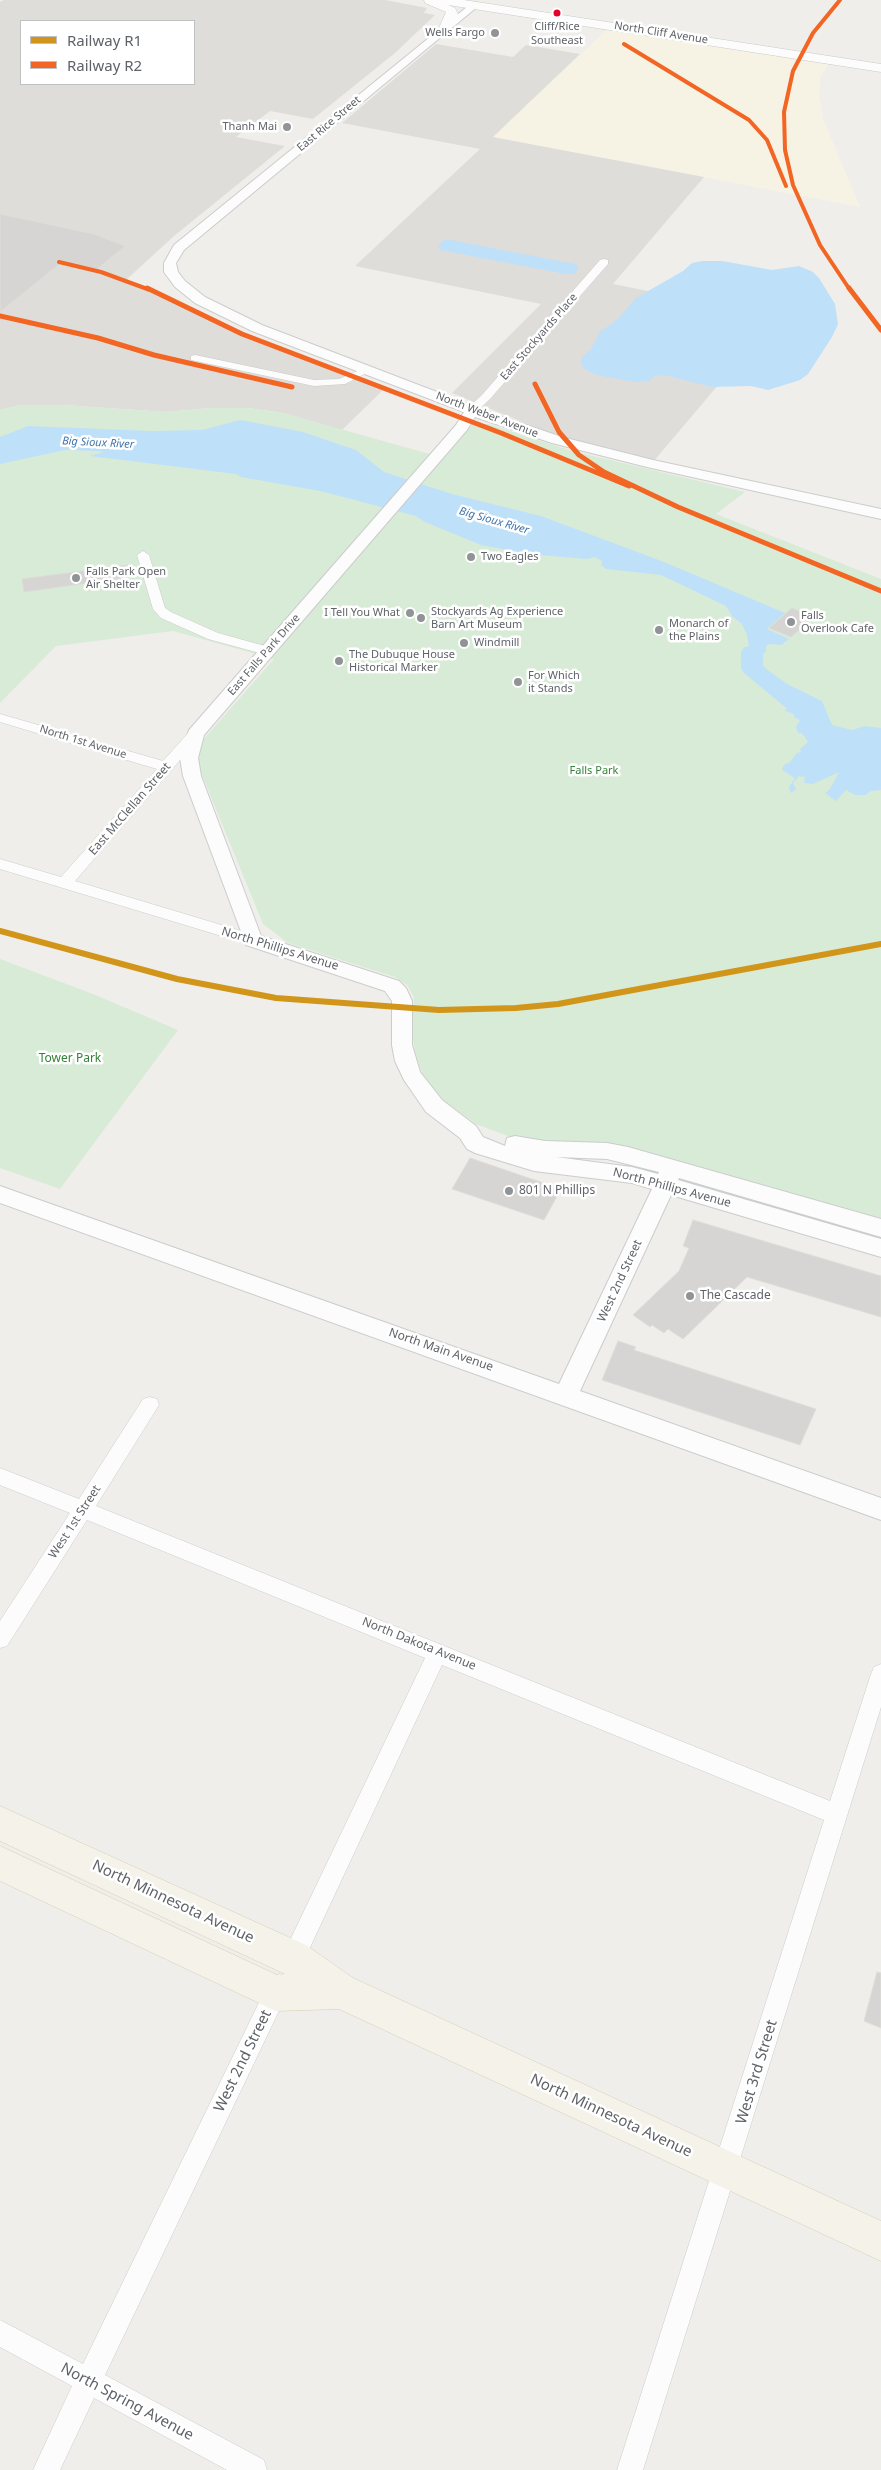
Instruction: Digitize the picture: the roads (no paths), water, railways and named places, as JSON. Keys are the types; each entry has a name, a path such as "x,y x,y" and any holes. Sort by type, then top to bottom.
{"main road":[{"path":"426,0 451,10 452,14 445,28"},
{"name":"North Cliff Avenue","path":"441,0 476,3 881,68"},
{"name":"North Minnesota Avenue","path":"0,1823 293,1958 340,1991 881,2241"},
{"name":"North Minnesota Avenue","path":"0,1863 276,1993 340,1991"}],"street":[{"name":"East Rice Street","path":"179,248 476,3"},
{"name":"North Weber Avenue","path":"179,248 172,258 171,272 185,288 200,300 257,328 472,410 575,446 881,514"},
{"name":"East Stockyards Place","path":"472,410 486,397 604,262"},
{"path":"195,358 314,384 341,382 367,370"},
{"name":"East Falls Park Drive","path":"253,940 192,776 189,758 195,734 468,420 472,410"},
{"path":"143,555 159,609 166,615 213,636 267,651"},
{"name":"North 1st Avenue","path":"0,718 167,767"},
{"name":"East McClellan Street","path":"64,884 195,734"},
{"name":"North Phillips Avenue","path":"0,864 253,940 392,986 399,993 402,1002 402,1045 405,1061 411,1075 434,1106 468,1132 475,1143 524,1161 560,1167 669,1176 881,1228"},
{"name":"North Phillips Avenue","path":"669,1176 881,1248"},
{"name":"West 2nd Street","path":"566,1395 604,1318 669,1176"},
{"name":"North Main Avenue","path":"0,1194 881,1509"},
{"name":"West 1st Street","path":"0,1639 150,1405"},
{"name":"North Dakota Avenue","path":"0,1476 837,1815"},
{"name":"West 2nd Street","path":"46,2470 438,1652"},
{"name":"West 3rd Street","path":"630,2470 881,1674"},
{"name":"North Spring Avenue","path":"0,2333 254,2470"}],"water":[{"path":"446,239 575,264 578,266 578,269 575,274 565,274 440,250 438,246"},
{"path":"722,261 772,270 799,266 813,272 819,278 835,304 838,324 832,337 808,374 800,380 768,390 751,386 712,387 664,375 655,376 649,381 634,382 597,375 586,370 581,365 581,358 591,349 600,332 618,319 636,298 683,271 692,263"},
{"path":"240,420 303,432 356,450 384,472 452,494 541,516 664,562 785,613 767,629 789,639 781,645 770,644 766,646 766,652 758,656 755,661 787,684 822,701 832,725 852,730 865,726 881,728 881,790 870,791 866,795 855,795 846,790 836,801 825,793 830,789 839,772 813,784 804,783 805,777 799,776 793,783 796,789 791,793 789,787 795,778 782,770 784,765 790,762 797,753 801,752 800,749 808,742 802,733 798,733 796,727 800,720 794,717 794,714 785,711 792,701 791,695 771,682 767,682 754,672 743,672 744,665 741,658 749,647 747,635 742,624 732,616 726,606 661,575 606,569 601,565 602,561 595,557 587,559 528,554 481,545 425,522 416,516 320,491 241,477 236,474 90,456 104,452 96,451 65,450 0,464 0,437 28,426 152,431 202,430"}],"waterway":[{"name":"Big Sioux River","path":"752,652 752,668 822,726"}],"rail line":[{"name":"R2","path":"840,0 813,33 793,71 784,112 785,150 793,185 820,245 850,290 881,330"},
{"name":"R2","path":"624,44 749,120 767,140 786,186"},
{"name":"R2","path":"59,262 101,272 157,292 242,334 501,433 629,486"},
{"name":"R2","path":"0,316 98,338 154,355 292,387"},
{"name":"R2","path":"535,384 559,432 579,455 604,472 678,507 881,591"},
{"name":"R1","path":"0,931 177,979 276,998 439,1010 516,1008 558,1004 881,944"}],"place":[{"name":"Cliff/Rice Southeast","path":"557,13"},
{"name":"Wells Fargo","path":"495,33"},
{"name":"Thanh Mai","path":"287,127"},
{"name":"Two Eagles","path":"471,557"},
{"name":"Falls Park Open Air Shelter","path":"76,578"},
{"name":"I Tell You What","path":"410,613"},
{"name":"Stockyards Ag Experience Barn Art Museum","path":"421,618"},
{"name":"Falls Overlook Cafe","path":"791,622"},
{"name":"Monarch of the Plains","path":"659,630"},
{"name":"Windmill","path":"464,643"},
{"name":"The Dubuque House Historical Marker","path":"339,661"},
{"name":"For Which it Stands","path":"518,682"},
{"name":"801 N Phillips","path":"509,1191"},
{"name":"The Cascade","path":"690,1296"}],"park label":[{"name":"Falls Park","path":"594,771"},
{"name":"Tower Park","path":"70,1059"}]}
